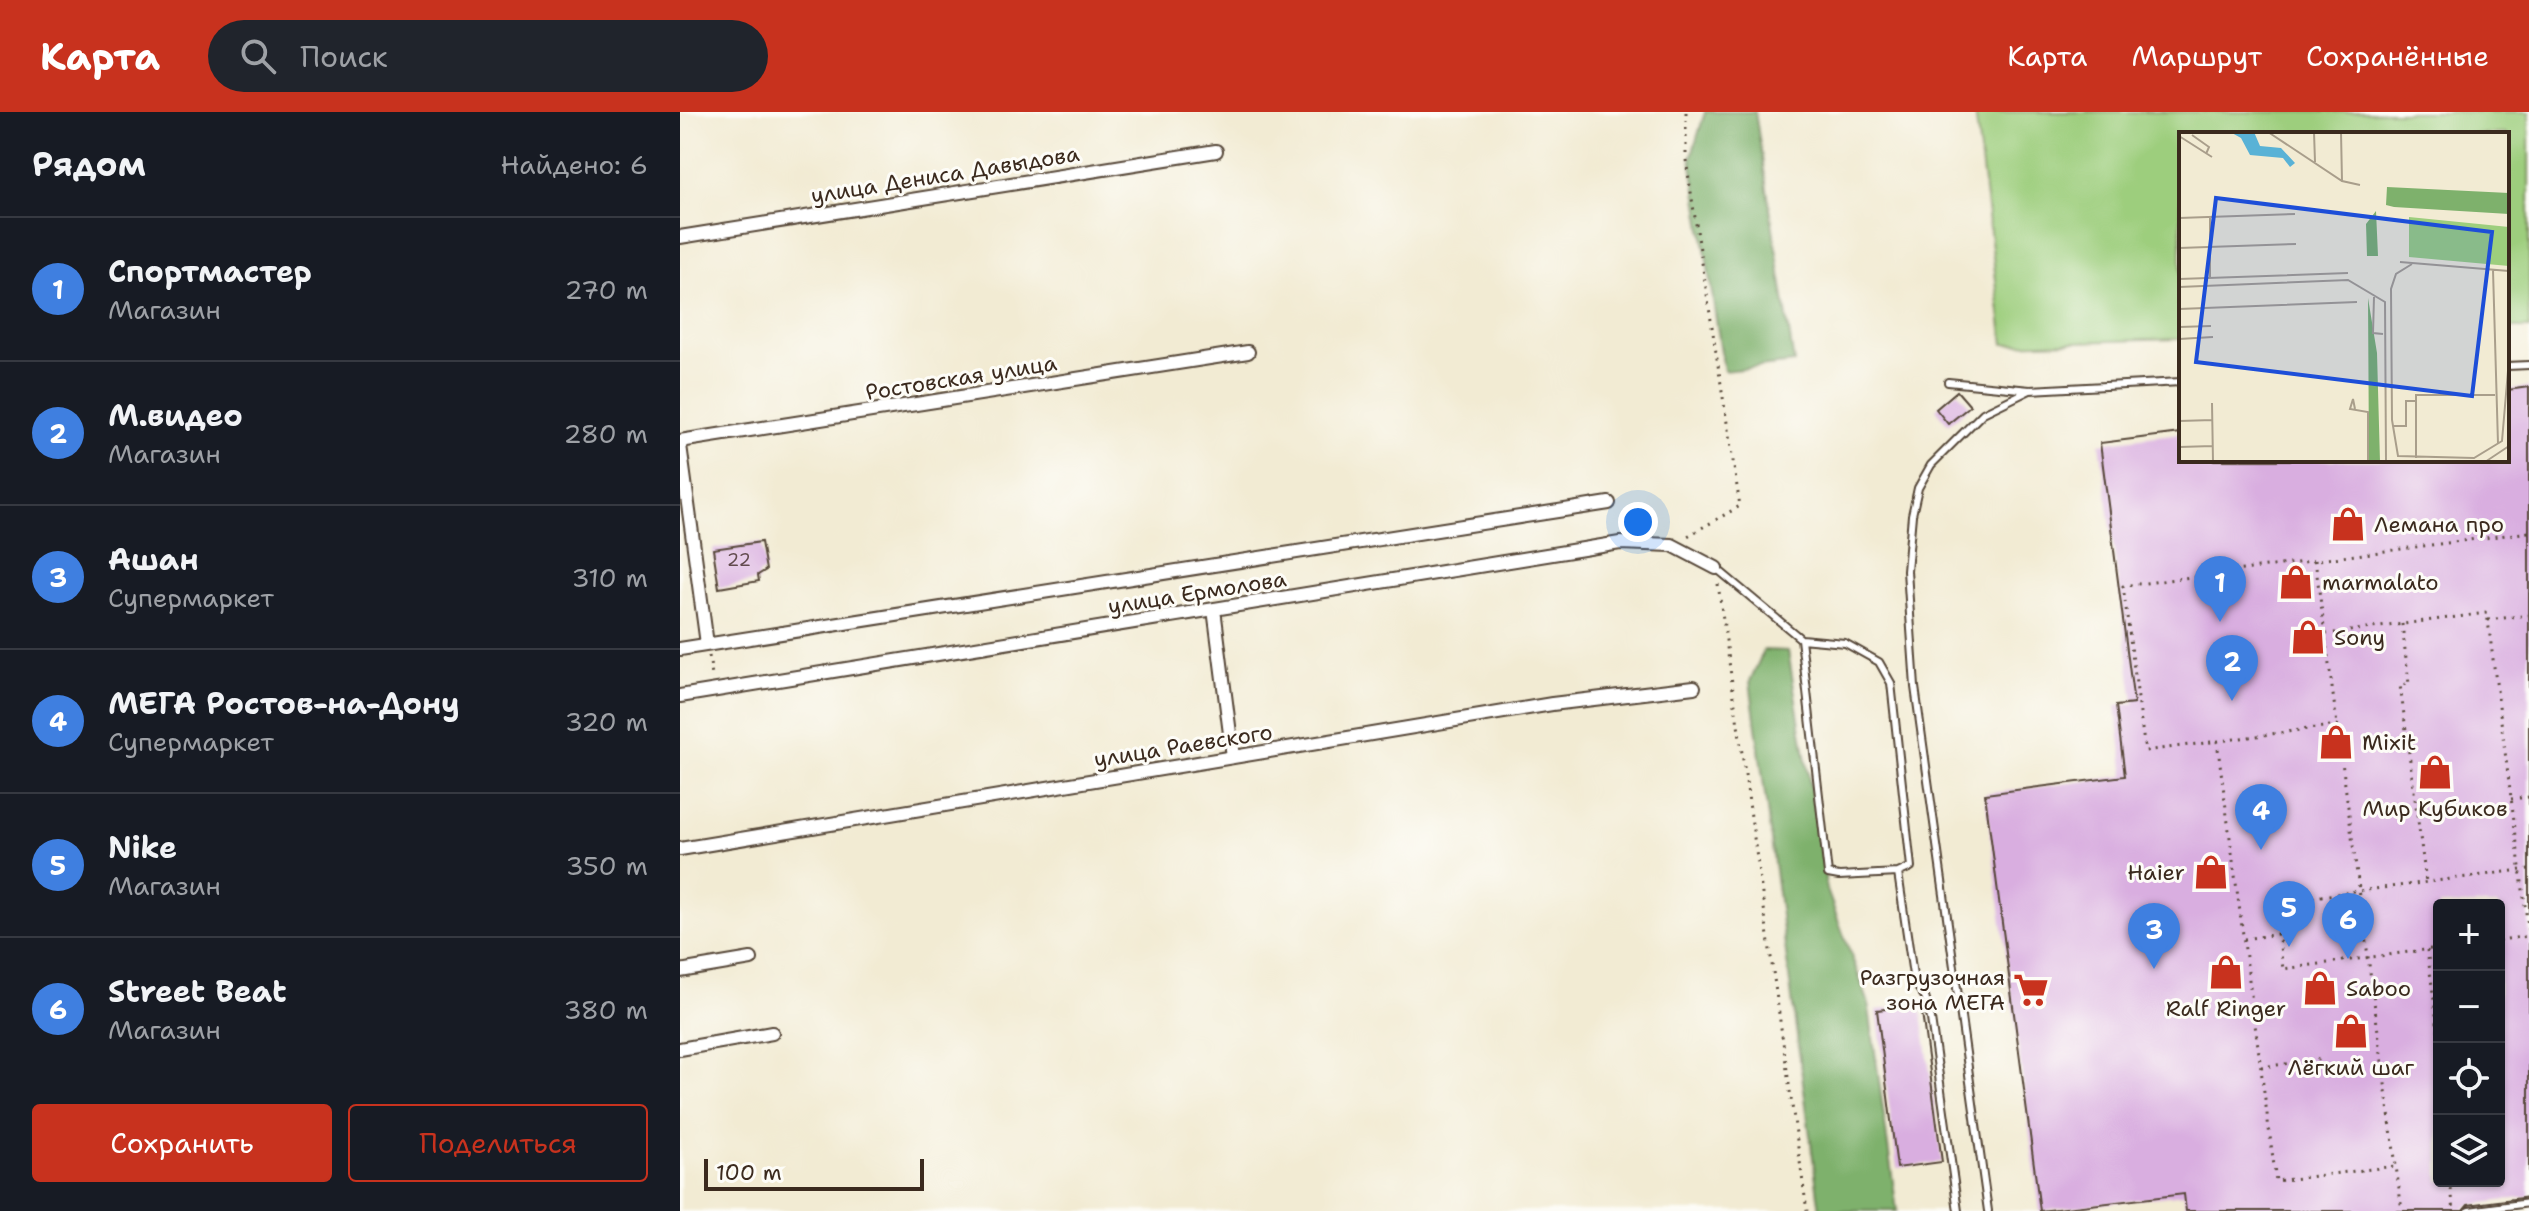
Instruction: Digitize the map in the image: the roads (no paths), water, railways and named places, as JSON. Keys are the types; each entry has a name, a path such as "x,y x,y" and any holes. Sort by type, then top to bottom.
{"street":[{"name":"улица Дениса Давыдова","path":"680,237 1216,151"},
{"name":"Ростовская улица","path":"680,443 1248,352"},
{"path":"680,443 707,644"},
{"name":"улица Ермолова","path":"680,649 1609,503"},
{"name":"улица Ермолова","path":"680,696 1620,543 1672,545 1716,568"},
{"path":"1214,609 1233,757"},
{"name":"улица Раевского","path":"680,849 1552,704 1694,687"},
{"path":"680,971 751,959"},
{"path":"680,1049 772,1033"}],"lane":[{"path":"2509,366 2529,365"},
{"path":"1948,382 2030,390 2179,382"},
{"path":"1988,1211 1915,687 1907,571 1912,515 1918,488 1931,465 1983,413 2030,390"},
{"path":"1716,568 1801,639 1845,643 1879,662 1891,683 1911,867 1898,873 1828,874 1801,639"},
{"path":"1898,873 1914,982 1925,997 1931,1019 1958,1211"},
{"path":"2469,1211 2529,1203"}],"place":[{"name":"Лемана про","path":"2348,524"},
{"name":"marmalato","path":"2296,582"},
{"name":"Спортмастер","path":"2220,622"},
{"name":"Sony","path":"2308,637"},
{"name":"М.видео","path":"2232,701"},
{"name":"Mixit","path":"2336,742"},
{"name":"Мир Кубиков","path":"2435,772"},
{"name":"МЕГА Ростов-на-Дону","path":"2261,850"},
{"name":"Haier","path":"2211,872"},
{"name":"Nike","path":"2289,947"},
{"name":"Street Beat","path":"2348,959"},
{"name":"Ашан","path":"2154,969"},
{"name":"Ralf Ringer","path":"2226,972"},
{"name":"Saboo","path":"2320,988"},
{"name":"Разгрузочная зона МЕГА","path":"2031,990"},
{"name":"Лёгкий шаг","path":"2351,1031"}]}
